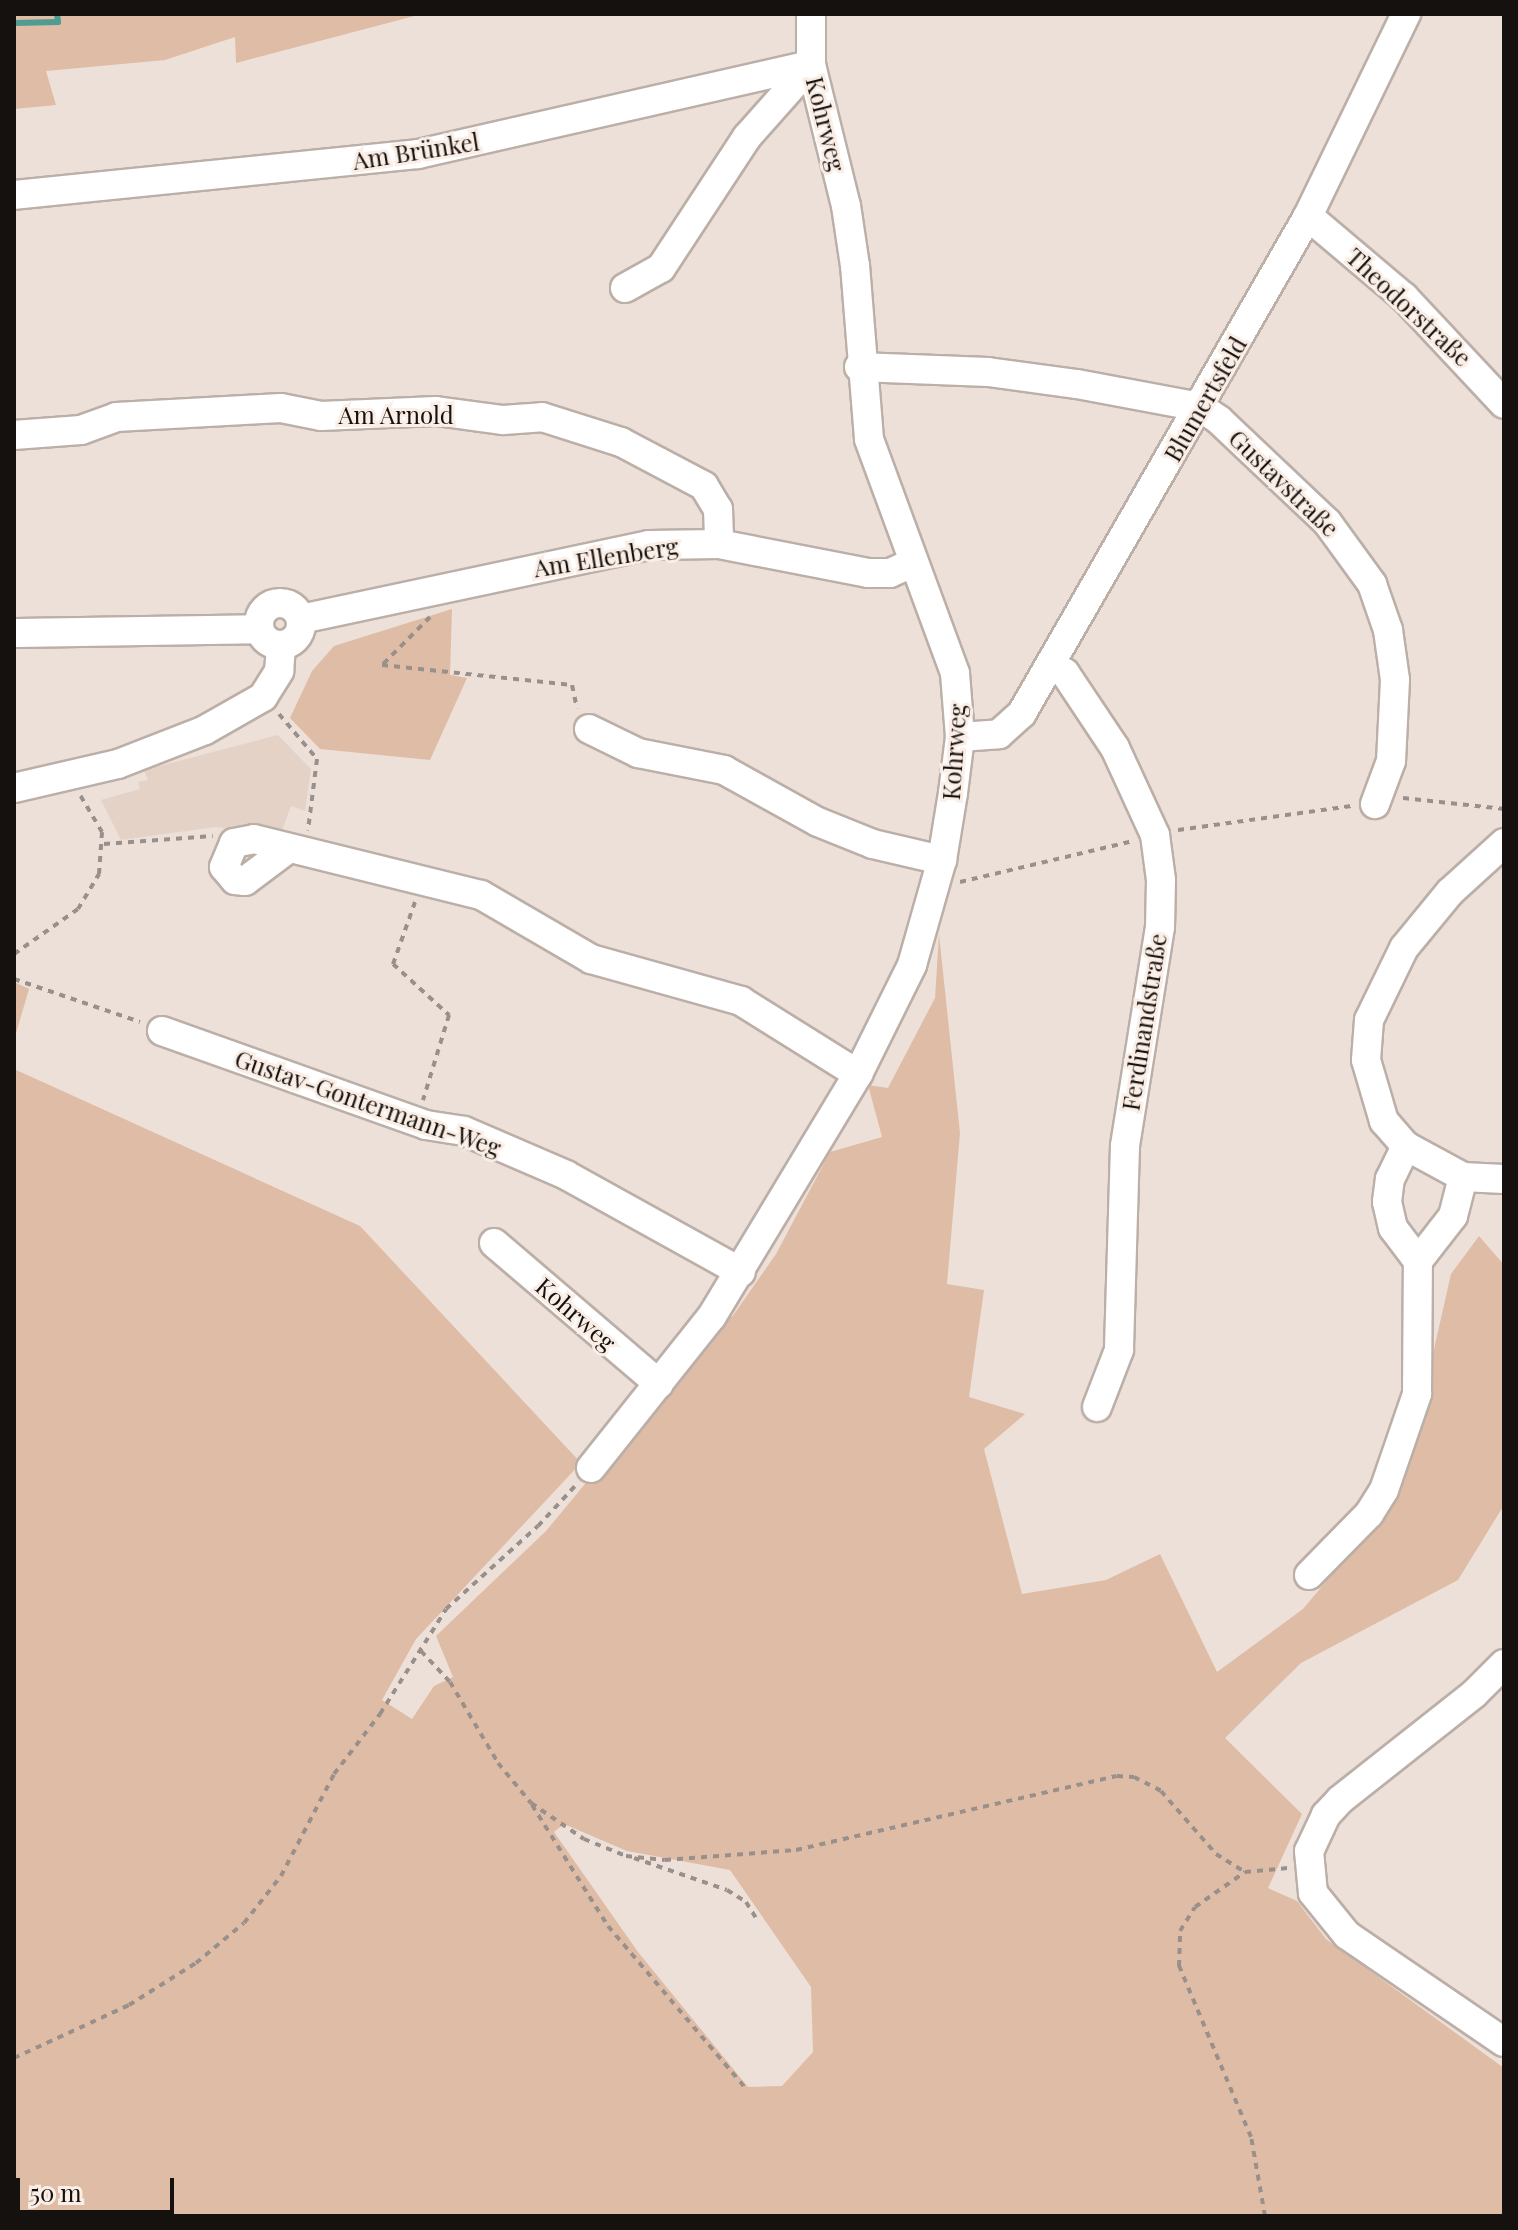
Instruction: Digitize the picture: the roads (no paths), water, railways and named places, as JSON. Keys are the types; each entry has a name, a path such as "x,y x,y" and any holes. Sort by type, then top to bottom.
{"street":[{"name":"Kohrweg","path":"591,1468 659,1384 741,1272 858,1074 912,965 942,860 960,737 955,673 942,626 912,563 869,439 859,367 846,206 811,65 811,14"},
{"name":"Blumertsfeld","path":"960,737 999,734 1012,726 1051,664 1308,216 1406,14"},
{"name":"Kohrweg","path":"625,288 661,268 747,137 811,65"},
{"name":"Am Brünkel","path":"14,195 418,154 811,65"},
{"name":"Theodorstraße","path":"1308,216 1404,297 1504,404"},
{"path":"859,367 988,372 1200,407"},
{"name":"Gustavstraße","path":"1200,407 1327,522 1372,584 1388,630 1395,680 1391,761 1375,804"},
{"name":"Am Arnold","path":"14,435 81,430 116,417 281,408 321,416 436,411 503,420 542,417 621,442 704,486 718,509 719,544"},
{"name":"Am Ellenberg","path":"270,638 298,636 301,619 649,545 719,544 868,573 890,573 912,563"},
{"path":"14,633 270,638 279,671 263,697 205,730 70,777 14,788"},
{"name":"Ferdinandstraße","path":"1051,664 1065,673 1121,760 1155,835 1161,880 1160,927 1125,1146 1119,1350 1097,1407"},
{"path":"589,729 638,753 724,770 818,822 873,844 942,860"},
{"path":"296,842 258,875 235,880 224,867 234,843 254,839 296,842 481,895 591,959 741,1001 858,1074"},
{"path":"1504,843 1450,892 1404,948 1369,1020 1366,1060 1372,1094 1384,1121 1406,1146 1463,1177 1504,1179"},
{"name":"Gustav-Gontermann-Weg","path":"162,1031 417,1121 464,1131 566,1175 741,1272"},
{"path":"1309,1575 1369,1514 1400,1452 1417,1394 1418,1261 1388,1218 1390,1179 1406,1146"},
{"path":"1418,1261 1453,1216 1463,1177"},
{"name":"Kohrweg","path":"494,1243 659,1384"},
{"path":"1504,1664 1474,1694 1340,1800 1315,1835 1310,1870 1313,1893 1347,1935 1504,2042"}],"waterway":[{"path":"14,23 58,22 57,14"}]}
